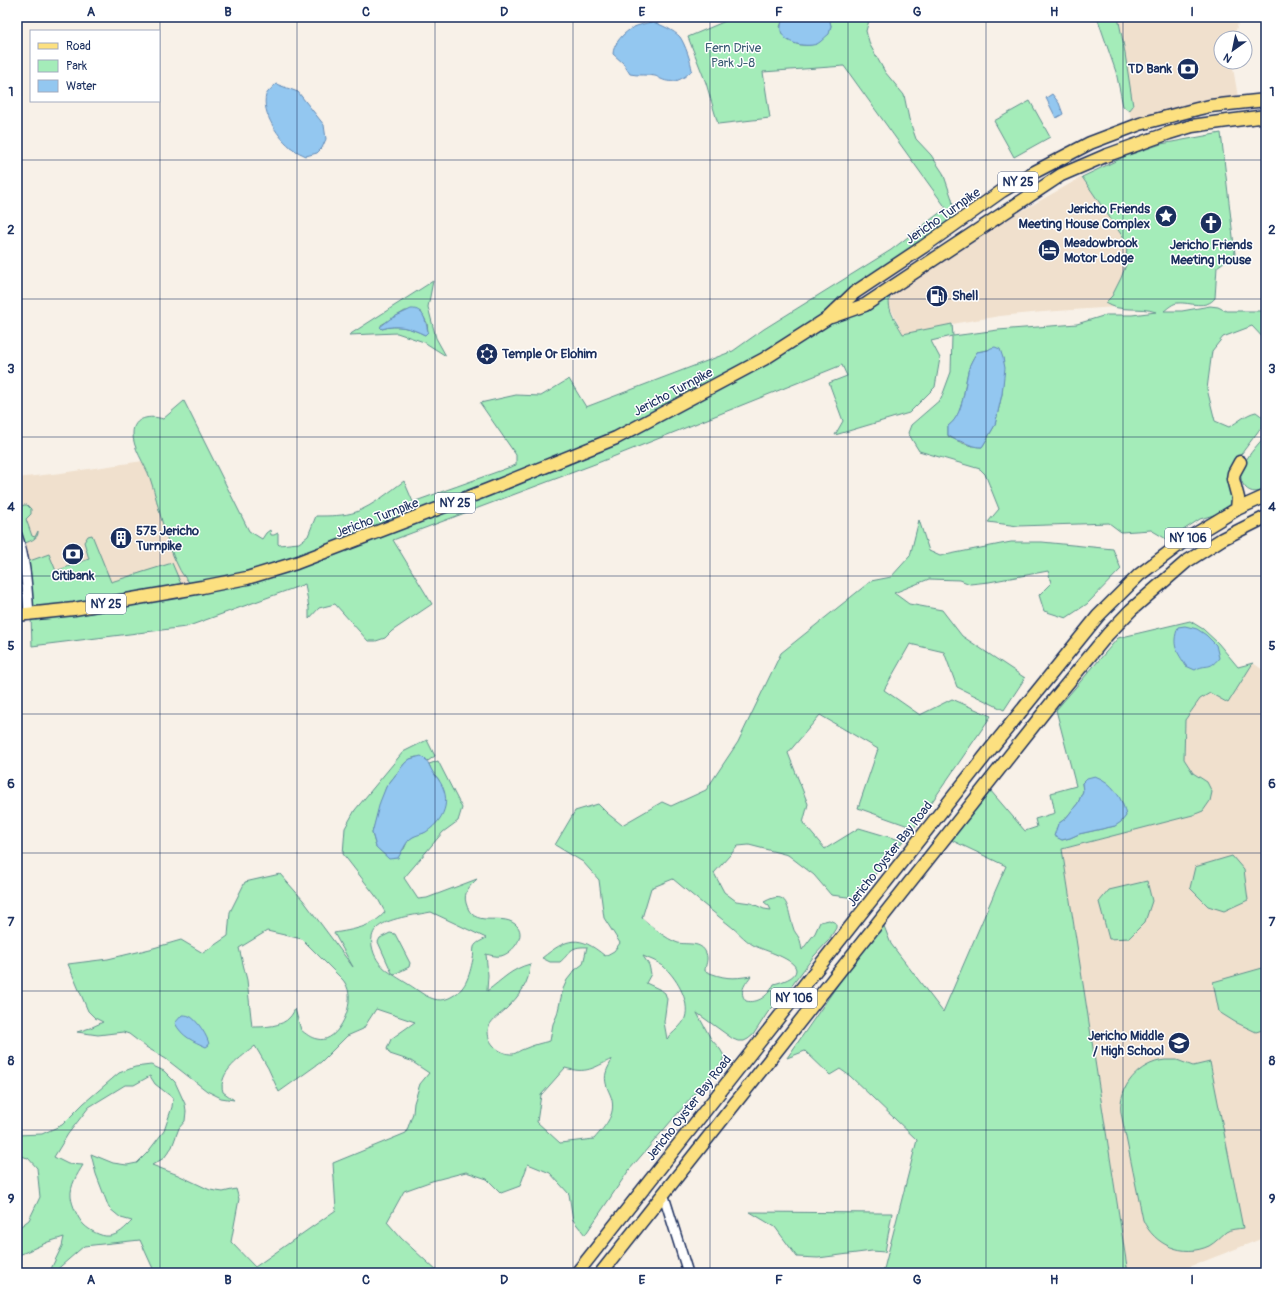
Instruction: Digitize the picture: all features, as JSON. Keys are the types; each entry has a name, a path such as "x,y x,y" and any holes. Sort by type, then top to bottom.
{"main road":[{"name":"Jericho Turnpike","path":"23,615 74,610 247,578 319,555 616,438 764,359 828,318 854,293 923,247 1002,191 1090,143 1140,124 1197,109 1210,106 1266,100"},
{"name":"Jericho Turnpike","path":"828,318 866,305 1061,175 1105,156 1192,126 1266,116"},
{"path":"1237,509 1237,490 1233,479 1240,462"},
{"name":"Jericho Oyster Bay Road","path":"576,1273 1098,616 1139,575 1184,541 1237,509 1266,496"},
{"name":"NY 106","path":"601,1273 1053,701 1108,634 1131,610 1186,562 1222,539 1266,517"},
{"path":"1038,690 1053,701"},
{"path":"873,898 888,910"},
{"path":"663,1193 659,1180 661,1175 691,1136 695,1124"}],"street":[{"path":"17,535 21,549 27,586 23,615"},
{"path":"663,1193 688,1273"}],"shaded area":[{"path":"1118,17 1240,17 1236,30 1213,30 1213,70 1233,70 1238,97 1133,123 1129,111 1133,106"},
{"path":"1082,177 1127,243 1126,265 1116,292 1116,307 1000,316 903,334 890,307 890,296 897,285 951,251"},
{"path":"143,461 150,478 179,569 194,588 17,613 17,560 23,559 17,535 17,478"},
{"name":"Jericho Middle / High School","path":"1253,663 1266,672 1266,1237 1174,1273 1128,1273 1062,849 1193,815 1207,782 1193,773 1184,759 1185,720 1200,699 1210,692 1228,703"}],"green space":[{"name":"Fern Drive Park J-8","path":"735,17 784,17 780,27 792,42 795,44 812,45 819,42 825,36 831,26 829,17 870,17 866,31 870,45 885,72 904,95 909,119 916,139 931,155 943,173 952,199 955,219 829,318 897,285 889,302 893,316 903,334 952,324 953,336 998,330 1077,324 1106,315 1132,315 1156,312 1143,309 1117,308 1105,303 1112,296 1126,265 1127,243 1082,177 1126,156 1161,144 1221,133 1235,254 1217,267 1215,298 1211,302 1203,305 1176,303 1164,311 1182,311 1210,306 1218,307 1226,311 1266,311 1266,341 1252,326 1223,337 1212,351 1207,389 1215,421 1229,427 1245,416 1256,412 1264,418 1265,422 1239,457 1235,496 1231,505 1217,514 1200,519 1168,540 1151,530 1121,532 1109,523 1018,526 988,522 999,509 985,474 980,469 919,451 908,433 911,425 941,399 951,372 952,336 931,341 940,358 935,387 909,413 835,435 843,421 829,383 847,376 842,365 595,464 393,540 432,604 392,631 385,638 376,641 368,641 335,604 319,608 309,619 309,608 305,584 186,627 32,646 31,616 29,614 24,563 49,554 56,571 89,559 84,542 88,536 92,535 111,582 172,563 184,591 194,588 182,573 174,557 166,535 154,489 139,456 133,438 134,428 139,420 148,417 163,419 184,401 249,531 262,539 270,530 271,535 278,533 279,545 299,543 308,536 316,516 341,515 356,512 375,502 404,481 413,502 516,465 516,455 480,403 516,395 541,396 569,379 586,407 733,351 764,329 891,250 946,208 844,66 763,72 770,118 718,124 706,83 688,37","holes":["988,350 1003,358 1004,368 1002,394 995,425 982,447 965,444 948,436 948,426 958,415 963,400 967,375 972,360 977,352"]},
{"path":"1097,17 1118,17 1133,106 1129,111 1123,106 1116,72"},
{"path":"1030,101 1050,137 1014,157 994,121"},
{"path":"433,281 428,307 436,338 446,356 424,342 397,333 349,335","holes":["405,311 421,312 427,323 428,332 425,335 414,330 399,327 382,329 381,325"]},
{"path":"1266,435 1266,490 1252,492 1245,487 1241,481 1241,474 1246,460"},
{"path":"27,505 31,509 31,514 26,519 32,536 35,537 38,531 38,534 35,538 32,540 21,545 17,535 17,508"},
{"path":"919,520 929,551 940,556 1011,542 1042,542 1113,549 1121,569 1087,604 1066,618 1044,611 1039,595 1051,583 1048,571 970,584 960,580 929,579 894,593 909,604 942,610 962,636 1025,678 1004,710 957,687 944,652 910,644 884,690 920,715 952,699 991,716 914,828 858,808 878,749 820,715 788,753 808,804 803,823 825,849 859,828 903,841 855,898 831,895 814,875 788,855 749,845 738,846 714,873 724,892 736,901 751,903 764,909 771,910 764,902 778,897 783,899 788,907 793,929 800,939 802,950 815,933 820,922 829,920 836,923 836,928 828,941 814,956 784,996 768,1012 753,1035 748,1039 738,1041 733,1039 697,1013 711,1039 723,1054 724,1056 722,1062 629,1170 585,1235 573,1220 569,1194 550,1173 528,1164 520,1186 501,1193 487,1179 466,1172 432,1181 404,1191 387,1222 401,1238 439,1273 155,1273 140,1240 84,1246 53,1273 49,1273 62,1246 64,1237 48,1242 17,1256 17,1229 29,1220 40,1197 37,1168 28,1158 17,1155 17,1135 42,1134 62,1125 84,1103 119,1073 135,1067 151,1065 164,1071 175,1082 185,1104 185,1121 179,1128 172,1147 164,1158 152,1165 210,1190 223,1192 236,1189 239,1199 231,1242 255,1267 336,1210 333,1163 406,1133 413,1113 414,1103 420,1084 429,1073 411,1061 390,1054 387,1049 391,1039 415,1022 376,1009 363,1029 347,1036 321,1062 279,1092 268,1068 255,1046 232,1066 224,1078 222,1085 223,1092 234,1100 221,1098 207,1091 166,1059 146,1047 129,1034 123,1032 98,1035 77,1032 103,1022 95,1018 88,1011 68,964 108,959 181,940 203,953 228,936 230,912 245,882 280,874 303,900 353,967 334,933 362,927 374,921 385,912 378,899 343,854 345,828 355,810 403,752 427,740 435,756 428,761 426,759 416,757 410,759 386,787 372,833 376,847 389,858 404,849 408,840 416,835 424,833 439,780 431,770 429,764 438,761 462,808 458,821 443,832 404,878 418,899 427,898 477,879 466,892 465,896 466,903 470,911 474,916 481,918 502,919 509,921 519,928 520,933 517,943 506,954 501,956 493,956 486,954 488,975 487,991 507,975 523,966 530,964 530,971 523,989 511,1004 489,1026 488,1032 491,1042 498,1050 508,1054 513,1054 531,1046 550,1041 553,1024 557,1015 563,989 567,980 575,970 583,964 587,947 573,949 560,962 550,962 542,958 559,946 573,941 588,944 605,956 614,951 620,943 604,918 599,880 583,862 555,845 575,811 598,804 622,825 662,802 671,806 706,790 738,742 781,653 871,581 891,577 910,556","holes":["673,879 749,942 791,962 795,966 796,970 794,975 774,984 763,998 750,1002 746,1001 742,991 751,976 728,978 705,971 707,956 704,949 698,945 673,941 642,918 651,888","431,912 486,938 475,945 472,966 468,977 463,987 455,995 443,1000 438,1000 427,996 390,973 377,959 372,946 374,932 381,925 402,918","267,931 302,939 343,980 348,989 349,995 347,1013 340,1027 335,1033 324,1039 313,1038 301,1030 295,1009 287,1020 278,1025 252,1027 247,980 239,948","643,956 658,963 668,970 681,989 686,1004 684,1021 667,1039 664,1022 667,999 665,993 646,983 651,974 649,965","612,1059 605,1076 613,1107 610,1118 594,1139 560,1143 537,1122 541,1095 565,1068 585,1070","150,1076 155,1084 173,1098 172,1107 164,1131 137,1163 127,1165 113,1163 91,1154 96,1174 109,1208 121,1218 132,1221 119,1233 106,1236 95,1233 84,1225 73,1204 71,1193 74,1180 83,1165 68,1164 54,1157 68,1134 89,1107 125,1085 134,1085"]},
{"path":"1190,621 1203,629 1218,643 1238,667 1253,663 1228,703 1210,693 1200,699 1185,720 1184,759 1193,773 1207,782 1212,792 1210,801 1203,811 1193,815 1062,849 1128,1273 883,1273 917,1140 850,1076 840,1069 830,1075 805,1051 787,1058 882,921 891,944 943,1012 1006,866 949,839 990,790 1025,831 1037,827 1035,819 1055,813 1051,793 1076,786 1056,710 1118,638","holes":["1082,783 1115,826 1079,834 1062,840 1055,836 1058,824 1066,818 1078,803 1083,791"]},
{"path":"1232,856 1244,870 1248,900 1224,911 1208,906 1190,888 1195,867"},
{"path":"1147,881 1152,901 1145,922 1129,938 1109,939 1099,902 1109,890"},
{"path":"390,933 395,934 410,963 409,967 395,974 392,973 378,942 380,938"},
{"path":"1266,967 1266,1029 1256,1032 1219,1012 1213,982"},
{"path":"1165,1060 1177,1060 1193,1066 1210,1062 1243,1228 1226,1232 1209,1246 1189,1251 1170,1247 1162,1242 1154,1236 1143,1220 1121,1113 1123,1094 1132,1078 1147,1066"},
{"path":"750,1212 892,1213 885,1252 872,1251 818,1258 797,1257 775,1227"}],"water":[{"path":"784,17 829,17 831,26 829,34 817,44 800,45 793,43 784,37 781,32 781,25"},
{"path":"652,22 671,30 678,35 688,53 692,70 678,80 665,81 652,75 630,74 623,63 613,54 613,50 617,42 626,32 634,27"},
{"path":"276,84 298,92 324,125 326,139 322,148 317,153 306,156 295,150 282,139 272,125 266,110 265,102 266,95"},
{"path":"1052,94 1059,103 1063,114 1056,118 1046,98"},
{"path":"411,309 419,311 424,316 428,332 425,335 414,330 399,327 382,329 380,327 390,319"},
{"path":"995,347 1000,349 1005,368 1002,394 995,425 982,447 974,446 950,437 948,435 948,426 957,415 963,400 969,368 973,358 977,352"},
{"path":"1185,626 1197,629 1206,635 1216,645 1219,658 1216,662 1210,666 1195,670 1186,666 1175,644 1178,627"},
{"path":"421,756 428,762 441,783 446,799 443,813 439,820 426,832 409,840 398,858 389,859 376,847 372,833 380,802 386,787 405,763 410,759"},
{"path":"1095,776 1107,782 1116,792 1125,809 1126,816 1115,826 1079,834 1062,840 1054,836 1058,824 1066,818 1078,803 1083,791 1082,783 1087,778"},
{"path":"182,1015 188,1016 195,1020 205,1033 209,1045 206,1047 197,1043 181,1032 175,1023"}],"place":[{"name":"TD Bank","path":"1188,69"},
{"name":"Jericho Friends Meeting House Complex","path":"1166,216"},
{"name":"Jericho Friends Meeting House","path":"1211,223"},
{"name":"Meadowbrook Motor Lodge","path":"1049,250"},
{"name":"Shell","path":"937,296"},
{"name":"Temple Or Elohim","path":"487,354"},
{"name":"575 Jericho Turnpike","path":"121,538"},
{"name":"Citibank","path":"73,554"},
{"name":"Jericho Middle / High School","path":"1179,1043"}]}
